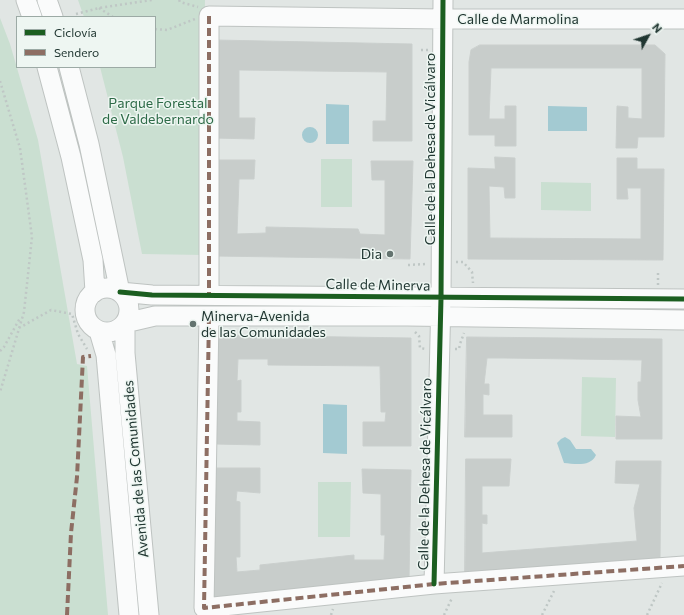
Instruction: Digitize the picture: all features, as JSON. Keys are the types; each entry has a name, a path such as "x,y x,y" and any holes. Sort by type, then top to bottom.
{"street":[{"path":"26,0 32,16"},
{"path":"47,0 53,16"},
{"name":"Calle de la Dehesa de Vicálvaro","path":"441,298 443,0"},
{"path":"209,16 209,295"},
{"name":"Calle de Marmolina","path":"209,16 442,19 684,19"},
{"path":"47,68 74,172 92,260 95,292"},
{"path":"69,68 91,151 120,292"},
{"path":"125,324 129,307 126,299 120,292 105,288 95,292 88,301 85,312 87,320 92,327 99,331 111,332 116,331 125,324 155,316 684,320"},
{"name":"Calle de Minerva","path":"120,292 152,295 684,299"},
{"path":"440,317 441,298"},
{"path":"209,316 204,608 434,584 677,566"},
{"name":"Calle de la Dehesa de Vicálvaro","path":"434,584 440,317"},
{"name":"Avenida de las Comunidades","path":"125,324 125,353 149,615"},
{"name":"Avenida de las Comunidades","path":"99,331 106,354 130,615"}],"path":[{"path":"76,14 99,8 152,0"},
{"path":"179,0 180,2 202,9 209,16"},
{"path":"99,8 111,16"},
{"path":"156,29 167,30 201,17 209,16"},
{"path":"0,81 20,148 32,237 24,312 0,392"},
{"path":"450,262 463,262 472,272 473,289"},
{"path":"408,264 430,264"},
{"path":"19,328 51,310 72,314 78,334 88,350"},
{"path":"0,351 4,347 24,312"},
{"path":"453,349 460,349 463,334 467,331"},
{"path":"411,332 416,332 420,336 420,348 430,349"},
{"path":"647,615 677,566"},
{"path":"542,615 562,575"}],"green space":[{"name":"Parque Forestal de Valdebernardo","path":"78,0 205,0 203,255 142,254 123,157 100,68 156,68 156,16 84,16"},
{"path":"0,18 10,44 38,140 77,364 87,366 108,615 0,615"},
{"path":"321,159 352,159 352,207 321,207"},
{"path":"541,182 591,183 591,211 541,210"},
{"path":"582,377 616,378 615,437 581,436"},
{"path":"318,482 351,482 350,537 318,537"}],"water":[{"path":"326,104 349,105 349,144 326,144"},
{"path":"548,106 587,107 587,131 548,131"},
{"path":"310,127 317,132 318,135 313,142 310,143 303,138 302,135 307,128"},
{"path":"323,404 347,405 347,454 323,453"},
{"path":"565,437 570,440 576,449 591,449 596,455 594,459 582,464 564,463 557,443"}],"building":[{"path":"215,40 412,44 412,141 373,141 373,121 386,121 387,72 239,70 239,118 255,118 254,139 214,138"},
{"path":"480,45 655,45 665,54 664,137 638,137 637,148 616,148 617,106 628,107 628,118 642,119 642,68 491,68 489,119 505,119 505,106 516,106 516,146 495,146 495,135 469,135 469,62 471,50"},
{"path":"495,157 515,158 515,198 505,198 504,187 489,186 490,238 641,239 641,188 627,188 628,199 617,199 617,158 637,158 637,169 664,169 663,260 468,259 468,168 495,169"},
{"path":"214,160 255,160 254,179 239,179 237,234 266,233 266,227 358,229 360,234 385,235 385,180 372,180 371,161 413,161 410,259 214,256"},
{"path":"214,335 411,338 411,446 363,446 363,422 385,422 386,412 381,412 380,366 268,365 268,359 238,359 237,381 241,380 241,412 237,412 237,421 260,422 260,445 214,444"},
{"path":"467,337 662,339 662,439 616,439 616,416 641,417 638,400 638,382 641,382 642,360 504,358 487,358 484,384 489,384 489,395 483,394 483,415 512,415 512,437 465,437"},
{"path":"466,459 511,459 509,486 482,486 482,515 487,515 487,524 482,523 482,553 637,541 634,508 640,484 615,483 616,461 661,461 660,560 465,573"},
{"path":"213,468 260,468 260,493 237,491 236,501 240,502 240,557 236,557 237,572 260,570 260,565 354,555 354,560 384,560 385,535 381,535 381,494 363,493 362,469 411,470 409,580 213,599"}],"marked path":[{"path":"209,16 209,295"},
{"path":"209,316 204,608 434,584 684,566"},
{"path":"67,615 71,533 77,477 83,357 91,356"}],"cycle path":[{"path":"434,584 441,298 443,0"},
{"path":"120,292 152,295 684,299"}],"place":[{"name":"Dia","path":"390,254"},
{"name":"Minerva-Avenida de las Comunidades","path":"193,324"}]}
